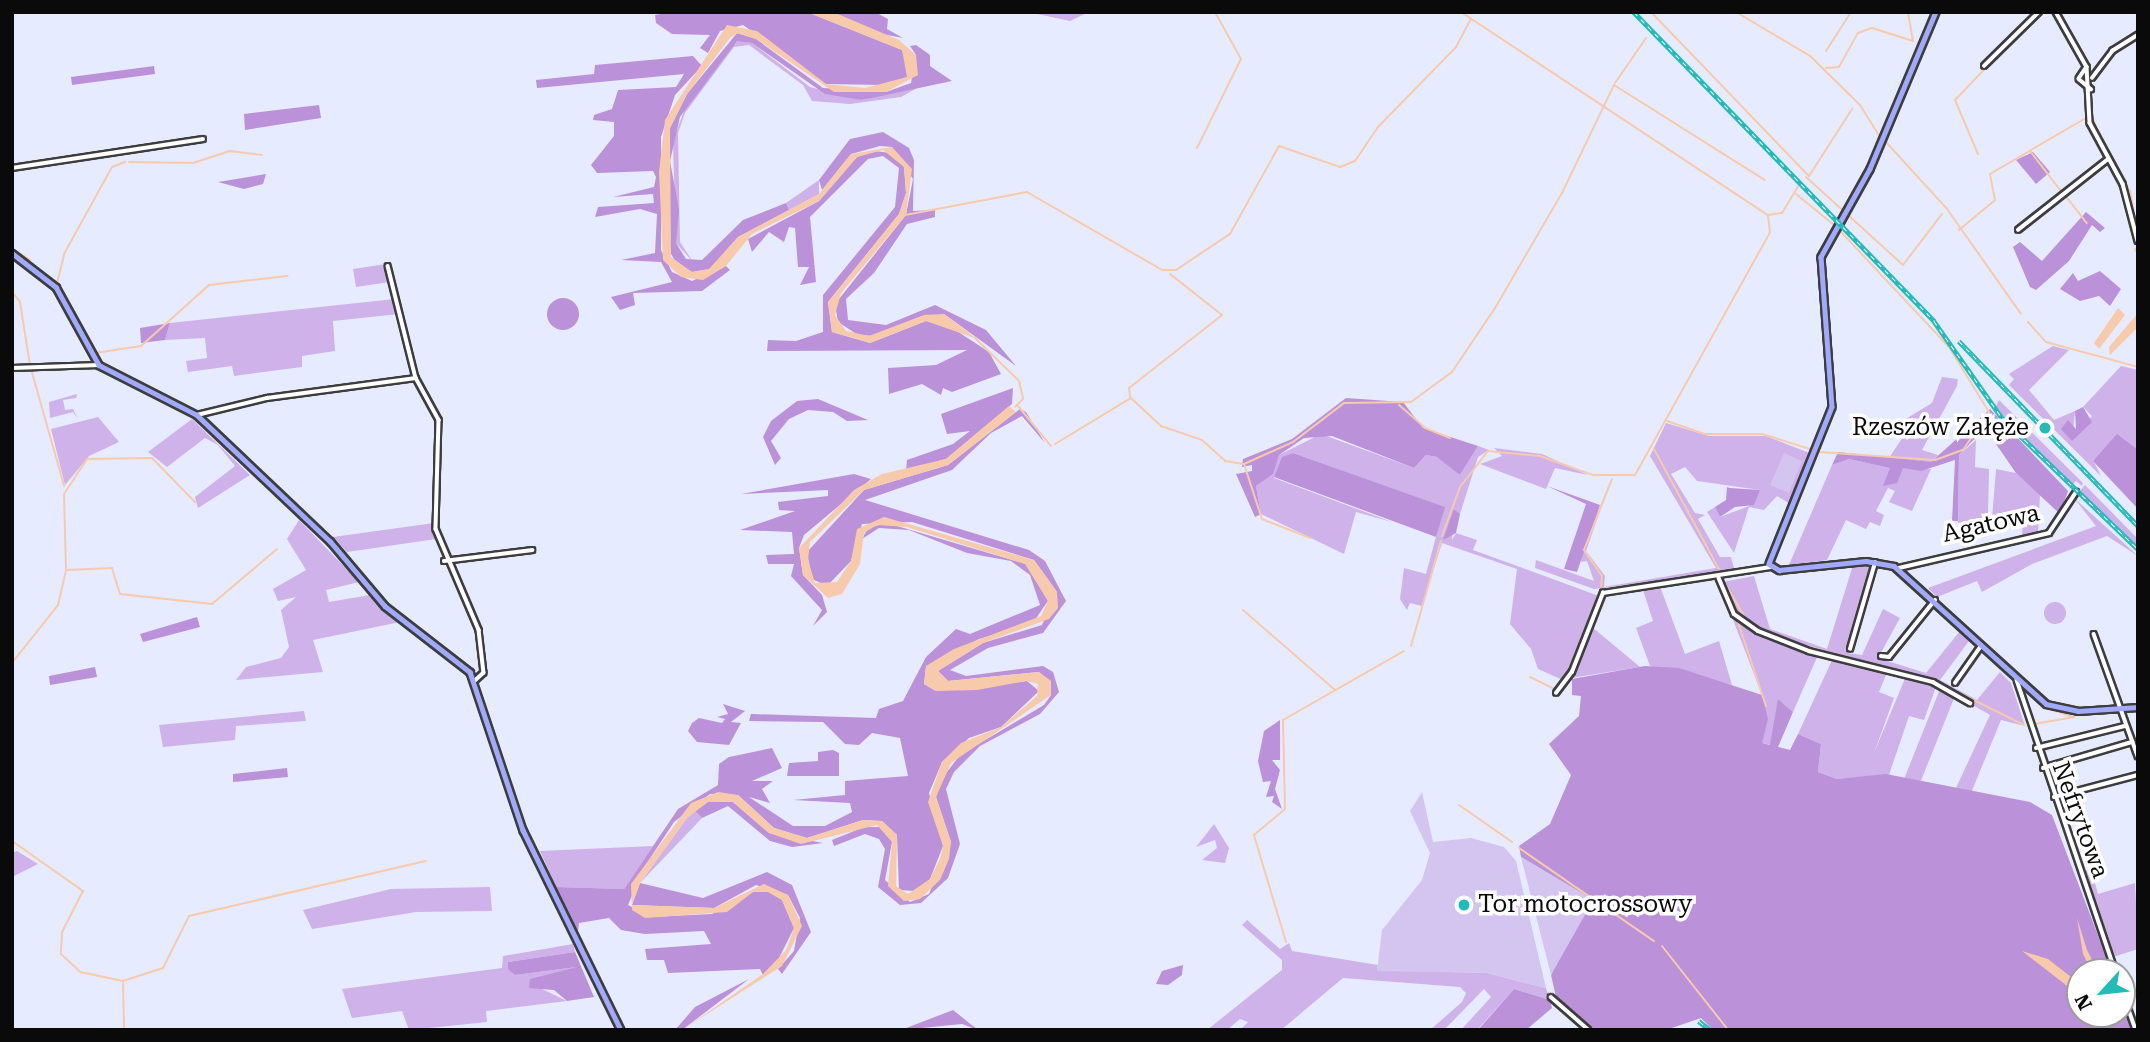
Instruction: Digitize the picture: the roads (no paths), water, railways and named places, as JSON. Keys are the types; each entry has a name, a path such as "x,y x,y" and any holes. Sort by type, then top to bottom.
{"street":[{"path":"1770,567 1832,407 1821,257 1870,169 1936,12"},
{"path":"1984,66 2039,12"},
{"path":"2056,12 2087,67 2091,79 2090,123 2107,160 2123,184 2138,241"},
{"path":"2091,79 2112,51 2138,35"},
{"path":"2087,67 2079,79 2091,89"},
{"path":"12,168 203,139"},
{"path":"2018,230 2107,160"},
{"path":"12,253 56,287 99,365"},
{"path":"388,266 416,378 439,420 436,529 444,561 479,630 485,673 475,681"},
{"path":"12,368 99,365 197,415 330,541 385,606 458,661 475,681 523,830 621,1030"},
{"path":"197,415 267,398 416,378"},
{"name":"Agatowa","path":"1899,568 2049,533 2076,492"},
{"path":"444,561 532,550"},
{"path":"1850,649 1876,561"},
{"path":"1556,693 1572,672 1603,593 1719,578 1770,567 1876,561 1899,568 2017,680 2060,709 2138,707"},
{"path":"1719,578 1731,609 1758,631 1809,651 1933,682 1970,703"},
{"path":"1881,656 1889,657 1935,600"},
{"path":"2094,634 2138,756"},
{"path":"1955,683 1982,646"},
{"name":"Nefrytowa","path":"2017,680 2036,748 2111,958"},
{"path":"2036,748 2126,726"},
{"path":"2043,768 2132,742"},
{"path":"2054,797 2138,775"},
{"path":"1551,997 1589,1030"}],"waterway":[{"path":"1197,148 1241,59 1215,12"},
{"path":"1461,12 1768,215 1782,213 1799,185"},
{"path":"1651,12 1809,176 1852,109"},
{"path":"1736,12 1810,56 1860,105 1880,137"},
{"path":"1826,51 1851,12"},
{"path":"1826,68 1839,67 1858,33 1872,28 1913,41 1908,12"},
{"path":"2029,24 2044,12"},
{"path":"905,215 1027,192 1162,270 1176,270 1230,234 1279,146 1340,167 1355,161 1378,127 1456,47 1471,19"},
{"path":"1615,83 1646,38"},
{"path":"1978,154 1955,100 2000,53"},
{"path":"1055,444 1131,398 1161,426 1202,440 1225,461 1244,464 1293,442 1344,403 1411,402 1452,372 1495,308 1562,193 1614,85 1765,180"},
{"path":"2092,115 2098,134"},
{"path":"1959,230 1995,200 1990,174 2086,118"},
{"path":"1885,141 1947,209 2021,314"},
{"path":"129,162 193,163 229,151 262,155"},
{"path":"2030,151 2061,191"},
{"path":"57,283 64,254 112,167 125,162"},
{"path":"2115,166 2130,191 2137,229"},
{"path":"1806,177 1903,265 1942,214"},
{"path":"1796,194 1833,224"},
{"path":"2064,194 2087,223"},
{"path":"1442,536 1460,487 1488,451 1540,456 1593,475 1635,475 1770,232 1768,215"},
{"path":"1819,452 1935,460 1963,450 1989,412 1949,347 1839,230"},
{"path":"12,249 30,260"},
{"path":"2135,249 2138,255"},
{"path":"1130,397 1129,388 1222,315 1170,274"},
{"path":"95,353 141,346 209,285 287,276"},
{"path":"12,292 20,302 30,365"},
{"path":"69,305 72,311"},
{"path":"2028,322 2046,342 2138,367"},
{"path":"975,338 1019,381 1023,399 1015,407"},
{"path":"31,369 64,486"},
{"path":"1399,405 1425,428 1450,438"},
{"path":"1018,406 1051,446"},
{"path":"1667,421 1704,434 1762,434 1813,450"},
{"path":"1654,449 1721,573"},
{"path":"66,570 64,494 87,459 152,458 195,502"},
{"path":"1244,464 1262,519 1310,538"},
{"path":"1601,589 1602,576 1584,550 1612,479"},
{"path":"1411,646 1441,541"},
{"path":"12,663 58,605 66,570 112,568 120,594 212,604 277,549"},
{"path":"1724,582 1747,621"},
{"path":"1566,677 1598,596"},
{"path":"1243,610 1335,690"},
{"path":"1737,619 1766,706"},
{"path":"1755,627 1765,632"},
{"path":"1793,643 1933,680 2024,725"},
{"path":"1286,942 1254,835 1285,809 1283,720 1404,651"},
{"path":"1530,677 1557,690"},
{"path":"2044,707 2073,717"},
{"path":"2125,710 2138,711"},
{"path":"2105,712 2118,711"},
{"path":"2085,715 2098,713"},
{"path":"2034,724 2074,717"},
{"path":"1459,805 1512,842"},
{"path":"12,841 83,891 62,932 61,954 80,972 123,981 124,1030"},
{"path":"1519,848 1654,941"},
{"path":"123,981 163,968 189,916 426,861"},
{"path":"1662,946 1728,1030"}],"railway":[{"path":"1634,12 1934,321 2003,419 2138,549"},
{"path":"1959,341 2138,526"},
{"path":"1699,1021 1710,1030"}],"place":[{"name":"Rzeszów Załęże","path":"2045,428"},
{"name":"Tor motocrossowy","path":"1464,905"}]}
